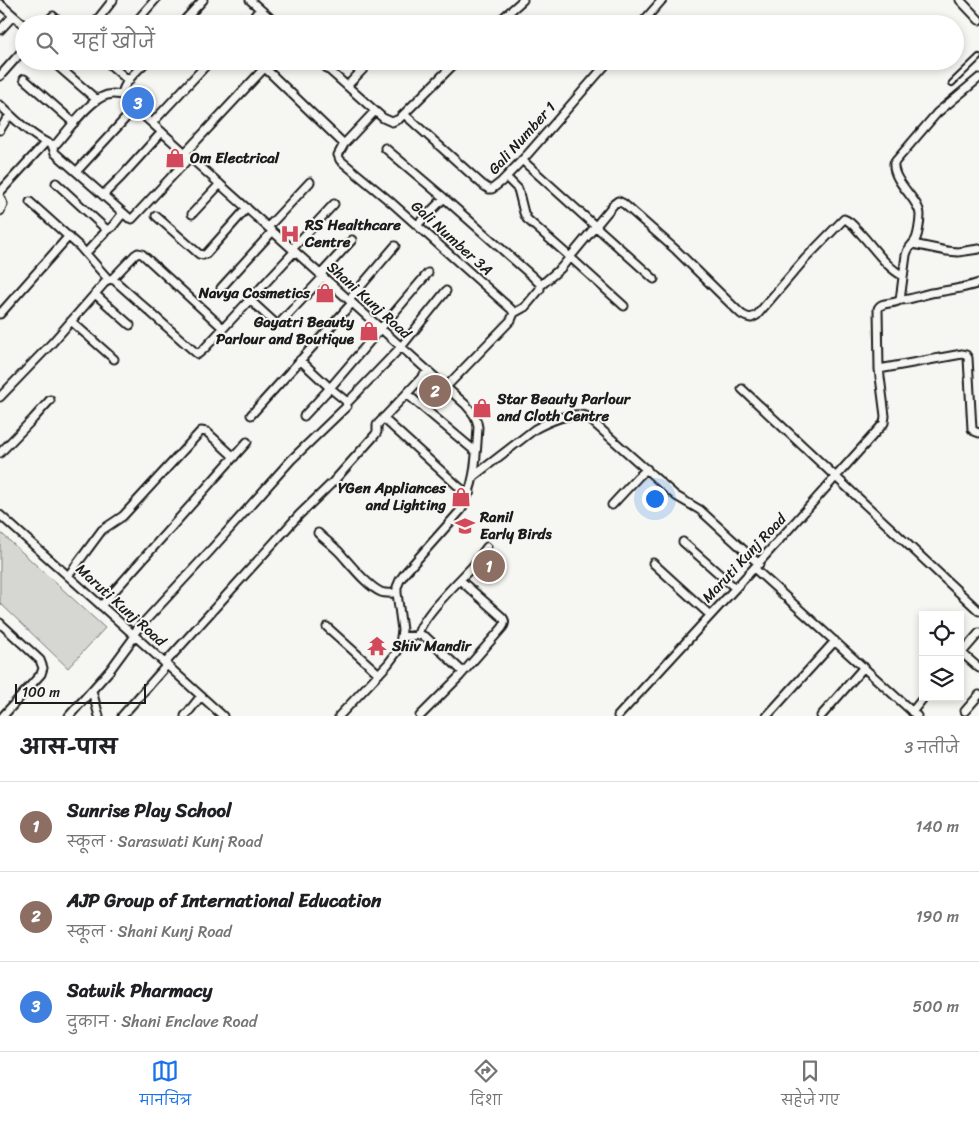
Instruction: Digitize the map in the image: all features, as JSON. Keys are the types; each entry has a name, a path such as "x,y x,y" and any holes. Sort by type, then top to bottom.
{"street":[{"path":"101,15 113,0"},
{"path":"142,15 155,0"},
{"path":"189,15 203,0"},
{"path":"250,0 267,15"},
{"path":"506,15 523,0"},
{"path":"649,15 662,0"},
{"path":"960,0 979,20"},
{"path":"0,4 13,16 0,30"},
{"path":"255,15 260,9"},
{"path":"0,76 15,59"},
{"path":"62,70 97,100"},
{"path":"116,70 129,81"},
{"path":"0,192 48,144 57,143 97,100 108,95 122,95 122,90 139,70"},
{"path":"152,124 202,70"},
{"path":"0,105 11,116 48,144 55,153 131,219 135,218 187,155 262,70"},
{"path":"266,70 344,144 375,111"},
{"path":"329,70 383,118 392,122 404,114 448,70"},
{"path":"347,86 362,70"},
{"name":"Gali Number 1","path":"404,114 487,187 492,189 496,188 522,160 601,70"},
{"path":"900,300 908,248 916,238 920,212 897,177 894,164 937,113 979,78"},
{"path":"24,79 74,123"},
{"name":"Shani Kunj Road","path":"122,95 475,415 478,421 476,452"},
{"path":"77,171 135,108"},
{"path":"0,130 11,116"},
{"path":"103,195 162,132"},
{"name":"Gali Number 3A","path":"344,144 338,155 340,160 512,309 514,313"},
{"path":"385,148 528,272 540,286"},
{"path":"522,160 654,279"},
{"path":"506,177 518,189 527,219 624,306"},
{"path":"221,288 310,182"},
{"path":"56,183 107,230"},
{"path":"192,214 220,184"},
{"path":"0,197 3,204 0,211"},
{"path":"417,226 444,198"},
{"path":"446,387 511,320 514,313 529,303 540,286 561,268 618,201 622,202 676,250 736,310 747,318 757,315 805,258 844,219 859,231 890,267 903,276"},
{"path":"30,202 69,236 110,279 196,353 201,352 250,300 334,204"},
{"path":"156,216 202,255 206,254 247,208"},
{"path":"86,253 123,213"},
{"path":"0,314 69,236"},
{"path":"250,300 274,322 280,324 352,240"},
{"path":"912,244 958,252 979,250"},
{"path":"250,416 300,360 395,246"},
{"path":"0,398 95,294 138,253 142,254 223,328"},
{"path":"304,416 428,273"},
{"path":"979,283 959,290 900,300 881,305 878,308 878,368 962,354 966,355 968,358 972,426 974,431 979,433"},
{"path":"69,716 121,656 134,635 284,467 343,411 347,403 401,347 446,291"},
{"path":"95,294 130,325"},
{"path":"71,321 114,359"},
{"path":"300,360 347,403"},
{"name":"Maruti Kunj Road","path":"618,716 881,426 885,416 878,368"},
{"path":"122,716 299,515 333,482 375,435 377,432 376,426 428,371"},
{"path":"742,389 979,611"},
{"path":"338,716 379,674 397,652 402,637 398,587 405,573 461,510 470,492 474,476 476,452 407,394"},
{"path":"0,453 50,400"},
{"path":"474,476 535,429 550,422 578,414 590,418 676,496 700,510 756,566 914,714 922,701"},
{"path":"383,418 459,488 470,492"},
{"path":"68,576 102,530 124,516 201,431 206,432 234,457"},
{"path":"101,606 247,442"},
{"path":"612,506 646,469"},
{"name":"Maruti Kunj Road","path":"0,515 223,716"},
{"path":"318,533 373,587 380,592 397,593"},
{"path":"683,542 735,588"},
{"path":"418,635 422,625 475,564 487,547"},
{"path":"653,563 710,615"},
{"path":"420,716 463,672 502,628 505,621 460,580"},
{"path":"0,624 40,660 43,668 41,674 3,716"},
{"path":"328,627 379,674"},
{"path":"964,650 979,633"},
{"path":"402,637 418,635 426,638 463,672"},
{"path":"767,716 835,641"},
{"path":"964,656 979,668"},
{"path":"820,716 864,667"},
{"path":"92,691 99,716"},
{"path":"965,711 979,695"},
{"path":"185,716 201,696"}],"lane":[{"path":"952,83 979,57"}],"shaded area":[{"path":"0,532 105,628 68,668 0,603"}],"place":[{"name":"Satwik Pharmacy","path":"138,103"},
{"name":"Om Electrical","path":"175,158"},
{"name":"RS Healthcare Centre","path":"290,234"},
{"name":"Navya Cosmetics","path":"325,293"},
{"name":"Gayatri Beauty Parlour and Boutique","path":"369,331"},
{"name":"AJP Group of International Education","path":"435,391"},
{"name":"Star Beauty Parlour and Cloth Centre","path":"482,408"},
{"name":"YGen Appliances and Lighting","path":"461,497"},
{"name":"Ranil Early Birds","path":"465,526"},
{"name":"Sunrise Play School","path":"489,566"},
{"name":"Shiv Mandir","path":"377,646"}]}
